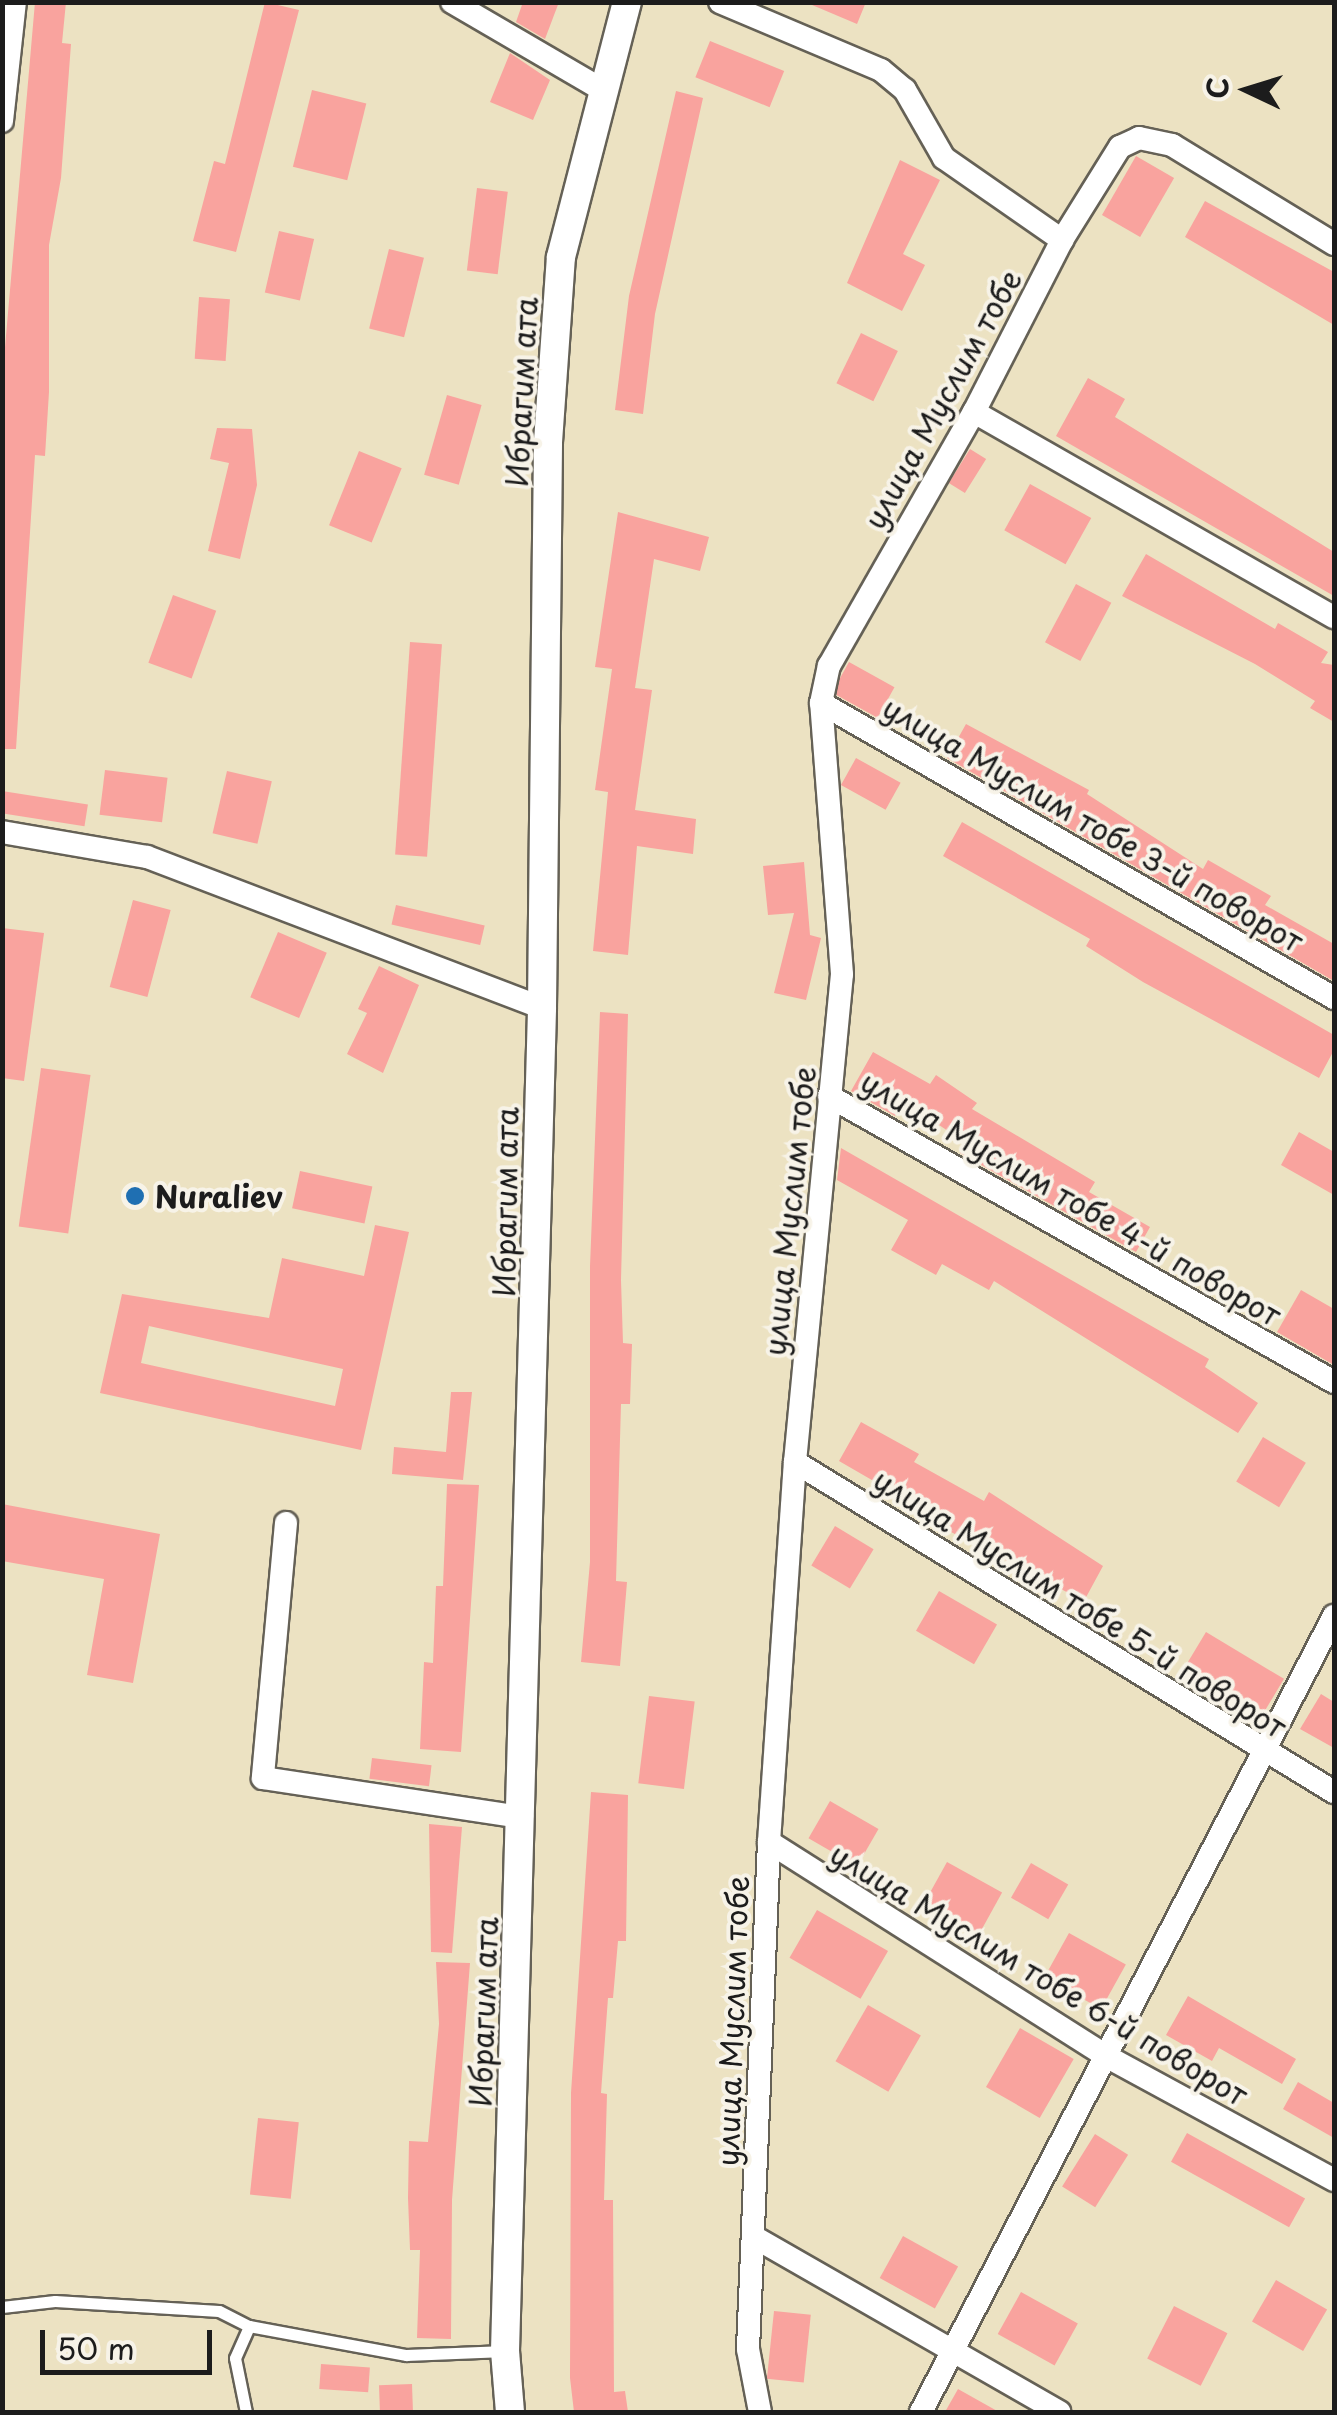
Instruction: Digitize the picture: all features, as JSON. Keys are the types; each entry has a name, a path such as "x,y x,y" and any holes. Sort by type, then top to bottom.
{"street":[{"path":"2,120 15,2"},
{"path":"452,2 602,89"},
{"name":"Ибрагим ата","path":"510,2412 504,2350 542,1008 548,442 561,258 602,89 628,2"},
{"path":"720,2 882,70 905,90 944,158 1062,240"},
{"name":"улица Муслим тобе","path":"760,2412 748,2349 769,1842 795,1462 842,974 821,702 850,623 974,412 1062,240 1120,148 1139,138 1172,145 1334,244"},
{"path":"974,412 1334,616"},
{"name":"улица Муслим тобе 3-й поворот","path":"821,702 1334,998"},
{"path":"2,832 147,857 542,1008"},
{"name":"улица Муслим тобе 4-й поворот","path":"829,1096 1334,1382"},
{"name":"улица Муслим тобе 5-й поворот","path":"795,1462 1261,1751 1334,1792"},
{"path":"286,1523 263,1778 522,1818"},
{"path":"921,2412 1334,1616"},
{"name":"улица Муслим тобе 6-й поворот","path":"769,1842 1104,2054 1334,2180"},
{"path":"754,2237 949,2354 1059,2412"}],"lane":[{"path":"2,2307 54,2302 219,2310 249,2326 406,2355 504,2350"},
{"path":"246,2412 234,2358 249,2326"}],"building":[{"path":"35,2 66,2 62,43 71,44 61,178 49,245 45,456 35,455 16,749 2,749 2,382"},
{"path":"265,2 299,10 236,252 193,241 214,161 225,164"},
{"path":"523,2 559,2 545,39 516,22"},
{"path":"805,2 866,2 857,24"},
{"path":"710,41 784,71 770,107 695,77"},
{"path":"510,53 550,80 533,120 490,102"},
{"path":"312,90 366,104 347,180 293,167"},
{"path":"676,91 703,98 655,314 643,414 615,410 629,296"},
{"path":"1136,156 1174,178 1140,237 1102,215"},
{"path":"900,160 940,180 903,254 925,265 902,311 847,283"},
{"path":"477,188 508,192 498,274 467,270"},
{"path":"1205,201 1334,272 1334,325 1185,237"},
{"path":"279,231 314,239 300,300 265,292"},
{"path":"389,249 424,258 404,337 369,329"},
{"path":"199,297 230,299 226,361 195,359"},
{"path":"861,333 898,351 873,401 836,383"},
{"path":"1088,378 1125,399 1115,417 1334,552 1334,596 1056,436"},
{"path":"447,395 482,405 459,485 424,475"},
{"path":"217,428 252,429 257,485 240,559 208,551 229,463 210,459"},
{"path":"970,449 986,459 965,493 949,483"},
{"path":"359,451 402,468 372,542 329,525"},
{"path":"1030,484 1091,518 1066,564 1004,530"},
{"path":"618,512 709,537 700,571 654,559 635,688 652,690 635,810 696,819 693,854 637,846 628,955 593,951 608,792 595,790 612,669 595,667"},
{"path":"1146,554 1275,629 1278,623 1328,652 1321,663 1334,665 1334,722 1310,708 1315,701 1255,664 1122,596"},
{"path":"1076,584 1111,603 1080,661 1045,642"},
{"path":"173,595 216,611 192,678 148,663"},
{"path":"410,642 442,644 427,857 395,854"},
{"path":"849,662 894,687 878,718 832,693"},
{"path":"966,724 1089,790 1087,794 1203,869 1208,860 1271,896 1265,905 1334,944 1334,981 947,758"},
{"path":"856,758 901,783 886,810 841,785"},
{"path":"105,770 168,778 162,822 100,815"},
{"path":"227,771 272,781 257,844 213,833"},
{"path":"2,791 88,805 84,826 2,813"},
{"path":"962,822 1334,1035 1334,1050 1319,1078 1143,982 1086,946 1090,939 943,856"},
{"path":"804,862 810,935 821,938 806,1000 774,993 794,913 768,915 763,866"},
{"path":"133,900 171,910 147,997 110,987"},
{"path":"396,905 485,925 480,945 392,924"},
{"path":"2,928 44,933 24,1081 2,1078"},
{"path":"278,932 327,953 299,1018 250,997"},
{"path":"379,966 419,985 383,1073 347,1054 367,1013 358,1009"},
{"path":"600,1012 628,1014 621,1280 623,1343 632,1344 630,1404 621,1404 616,1581 627,1582 620,1666 581,1662 590,1562 590,1266"},
{"path":"873,1052 930,1084 936,1075 977,1103 972,1109 1095,1182 1089,1192 1150,1227 1136,1252 960,1153 966,1143 903,1101 895,1116 851,1091"},
{"path":"41,1068 91,1075 68,1233 19,1226"},
{"path":"1299,1132 1334,1152 1334,1195 1281,1165"},
{"path":"841,1148 1209,1359 1205,1367 1258,1403 1238,1433 994,1281 989,1290 942,1264 936,1275 891,1250 908,1220 837,1180"},
{"path":"300,1171 372,1186 364,1224 292,1208"},
{"path":"375,1225 409,1232 361,1450 100,1393 122,1294 269,1318 282,1258 364,1276","holes":["149,1326 343,1369 335,1406 141,1363"]},
{"path":"1301,1290 1334,1309 1334,1365 1277,1332"},
{"path":"451,1392 472,1392 463,1480 392,1474 394,1447 446,1452"},
{"path":"861,1422 919,1454 914,1462 984,1501 989,1492 1103,1566 1084,1601 899,1505 903,1498 839,1461"},
{"path":"1263,1437 1306,1463 1279,1507 1236,1482"},
{"path":"447,1484 479,1485 461,1752 420,1749 424,1662 433,1663 436,1586 443,1586"},
{"path":"2,1504 160,1534 133,1683 87,1675 104,1579 2,1561"},
{"path":"835,1526 874,1549 850,1589 811,1565"},
{"path":"939,1591 997,1624 974,1664 916,1631"},
{"path":"1206,1632 1284,1679 1264,1711 1186,1665"},
{"path":"1321,1694 1334,1702 1334,1748 1300,1729"},
{"path":"649,1696 695,1702 684,1789 638,1783"},
{"path":"372,1758 432,1765 429,1786 369,1779"},
{"path":"591,1792 628,1795 626,1941 618,1941 613,1998 608,1998 601,2093 607,2094 604,2200 613,2200 614,2392 625,2391 628,2412 574,2412 570,2378 571,2093"},
{"path":"830,1801 878,1829 857,1866 808,1838"},
{"path":"429,1824 462,1827 452,1953 431,1952"},
{"path":"947,1862 1002,1893 977,1937 922,1907"},
{"path":"1031,1863 1068,1884 1048,1919 1011,1898"},
{"path":"817,1910 888,1951 861,1999 790,1958"},
{"path":"1069,1933 1126,1965 1101,2009 1044,1978"},
{"path":"436,1962 470,1963 452,2200 451,2339 417,2338 420,2250 410,2250 409,2141 428,2142 439,2024"},
{"path":"1188,1996 1296,2059 1282,2084 1219,2048 1212,2061 1166,2035"},
{"path":"868,2005 921,2035 888,2092 836,2061"},
{"path":"1020,2028 1074,2059 1040,2118 986,2087"},
{"path":"1298,2082 1334,2103 1334,2138 1283,2109"},
{"path":"258,2118 299,2122 291,2199 250,2195"},
{"path":"1187,2133 1305,2198 1289,2227 1171,2162"},
{"path":"1095,2134 1128,2155 1095,2207 1062,2187"},
{"path":"903,2236 958,2267 935,2309 880,2278"},
{"path":"1276,2280 1327,2310 1303,2351 1252,2322"},
{"path":"1021,2292 1078,2324 1055,2365 998,2334"},
{"path":"1174,2306 1227,2333 1201,2386 1147,2359"},
{"path":"774,2311 811,2315 804,2382 767,2379"},
{"path":"321,2364 370,2367 368,2392 319,2389"},
{"path":"412,2384 413,2412 380,2412 379,2385"},
{"path":"958,2389 999,2412 945,2412"}],"place":[{"name":"Nuraliev","path":"135,1196"}]}
